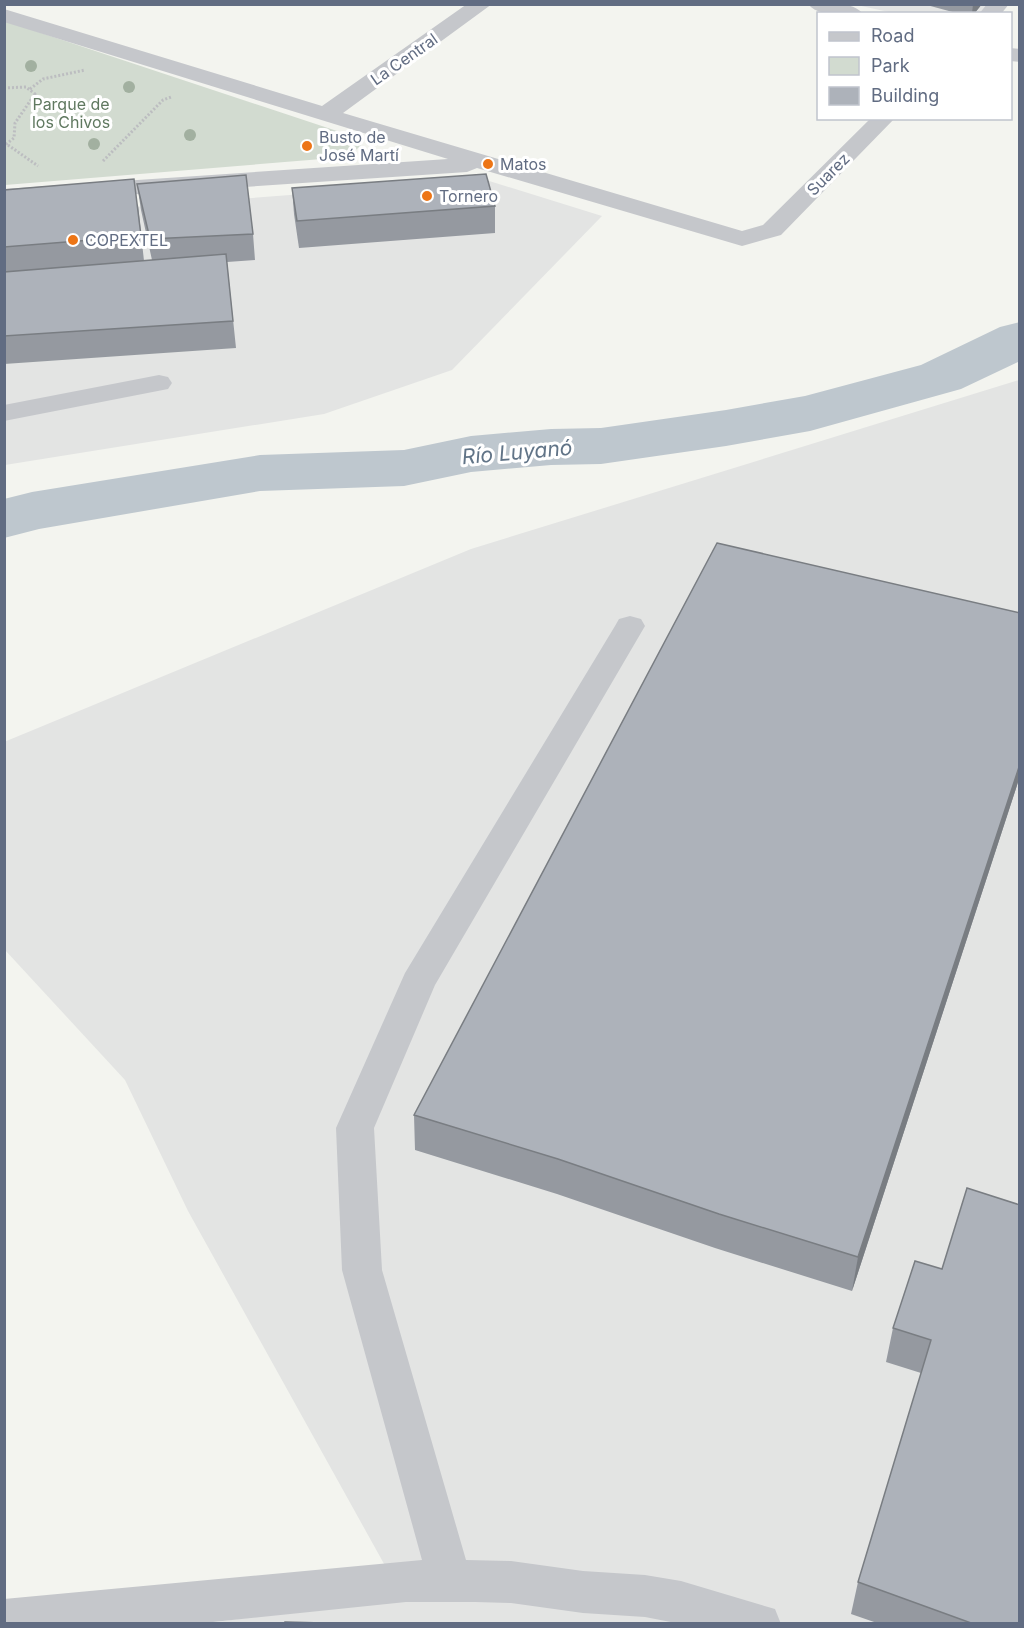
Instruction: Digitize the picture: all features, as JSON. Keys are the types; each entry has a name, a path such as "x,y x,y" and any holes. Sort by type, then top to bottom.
{"street":[{"name":"La Central","path":"326,114 483,4"},
{"path":"818,4 846,12"},
{"path":"4,15 488,164"},
{"name":"Suarez","path":"488,164 742,239 772,230 882,120"},
{"path":"343,173 378,164 391,152 395,142 388,134"},
{"path":"4,195 488,164"},
{"path":"4,412 159,383"},
{"path":"450,1581 362,1270 355,1128 418,983 630,626"},
{"path":"4,1621 406,1581 511,1581 583,1592 645,1596 681,1602 759,1623"}],"path":[{"path":"74,191 163,100 213,79"},
{"path":"4,146 14,138 15,123 35,94 26,87 5,88"}],"shaded area":[{"path":"857,5 989,5 982,12 888,12"},
{"path":"486,180 602,216 452,370 324,414 5,465 5,217"},
{"path":"1019,380 1019,1623 208,1623 403,1598 188,1211 125,1080 5,950 4,742 471,549"}],"green space":[{"name":"Parque de los Chivos","path":"5,21 349,135 361,146 350,154 334,158 5,185"}],"building":[{"path":"486,174 495,206 297,221 292,188"},
{"path":"246,175 253,234 150,239 137,184"},
{"path":"134,179 141,236 4,247 4,190"},
{"path":"226,254 233,321 4,336 4,272"},
{"path":"717,543 1020,613 1020,764 858,1257 719,1214 558,1159 414,1115"},
{"path":"967,1188 1020,1205 1020,1623 971,1623 858,1582 931,1340 893,1328 915,1261 942,1269"}],"waterway":[{"name":"Río Luyanó","path":"4,519 32,511 260,473 404,468 471,454 551,447 601,446 726,428 810,413 941,377 1020,339"}],"place":[{"name":"Busto de José Martí","path":"307,146"},
{"name":"Matos","path":"488,164"},
{"name":"Tornero","path":"427,196"},
{"name":"COPEXTEL","path":"73,240"}]}
